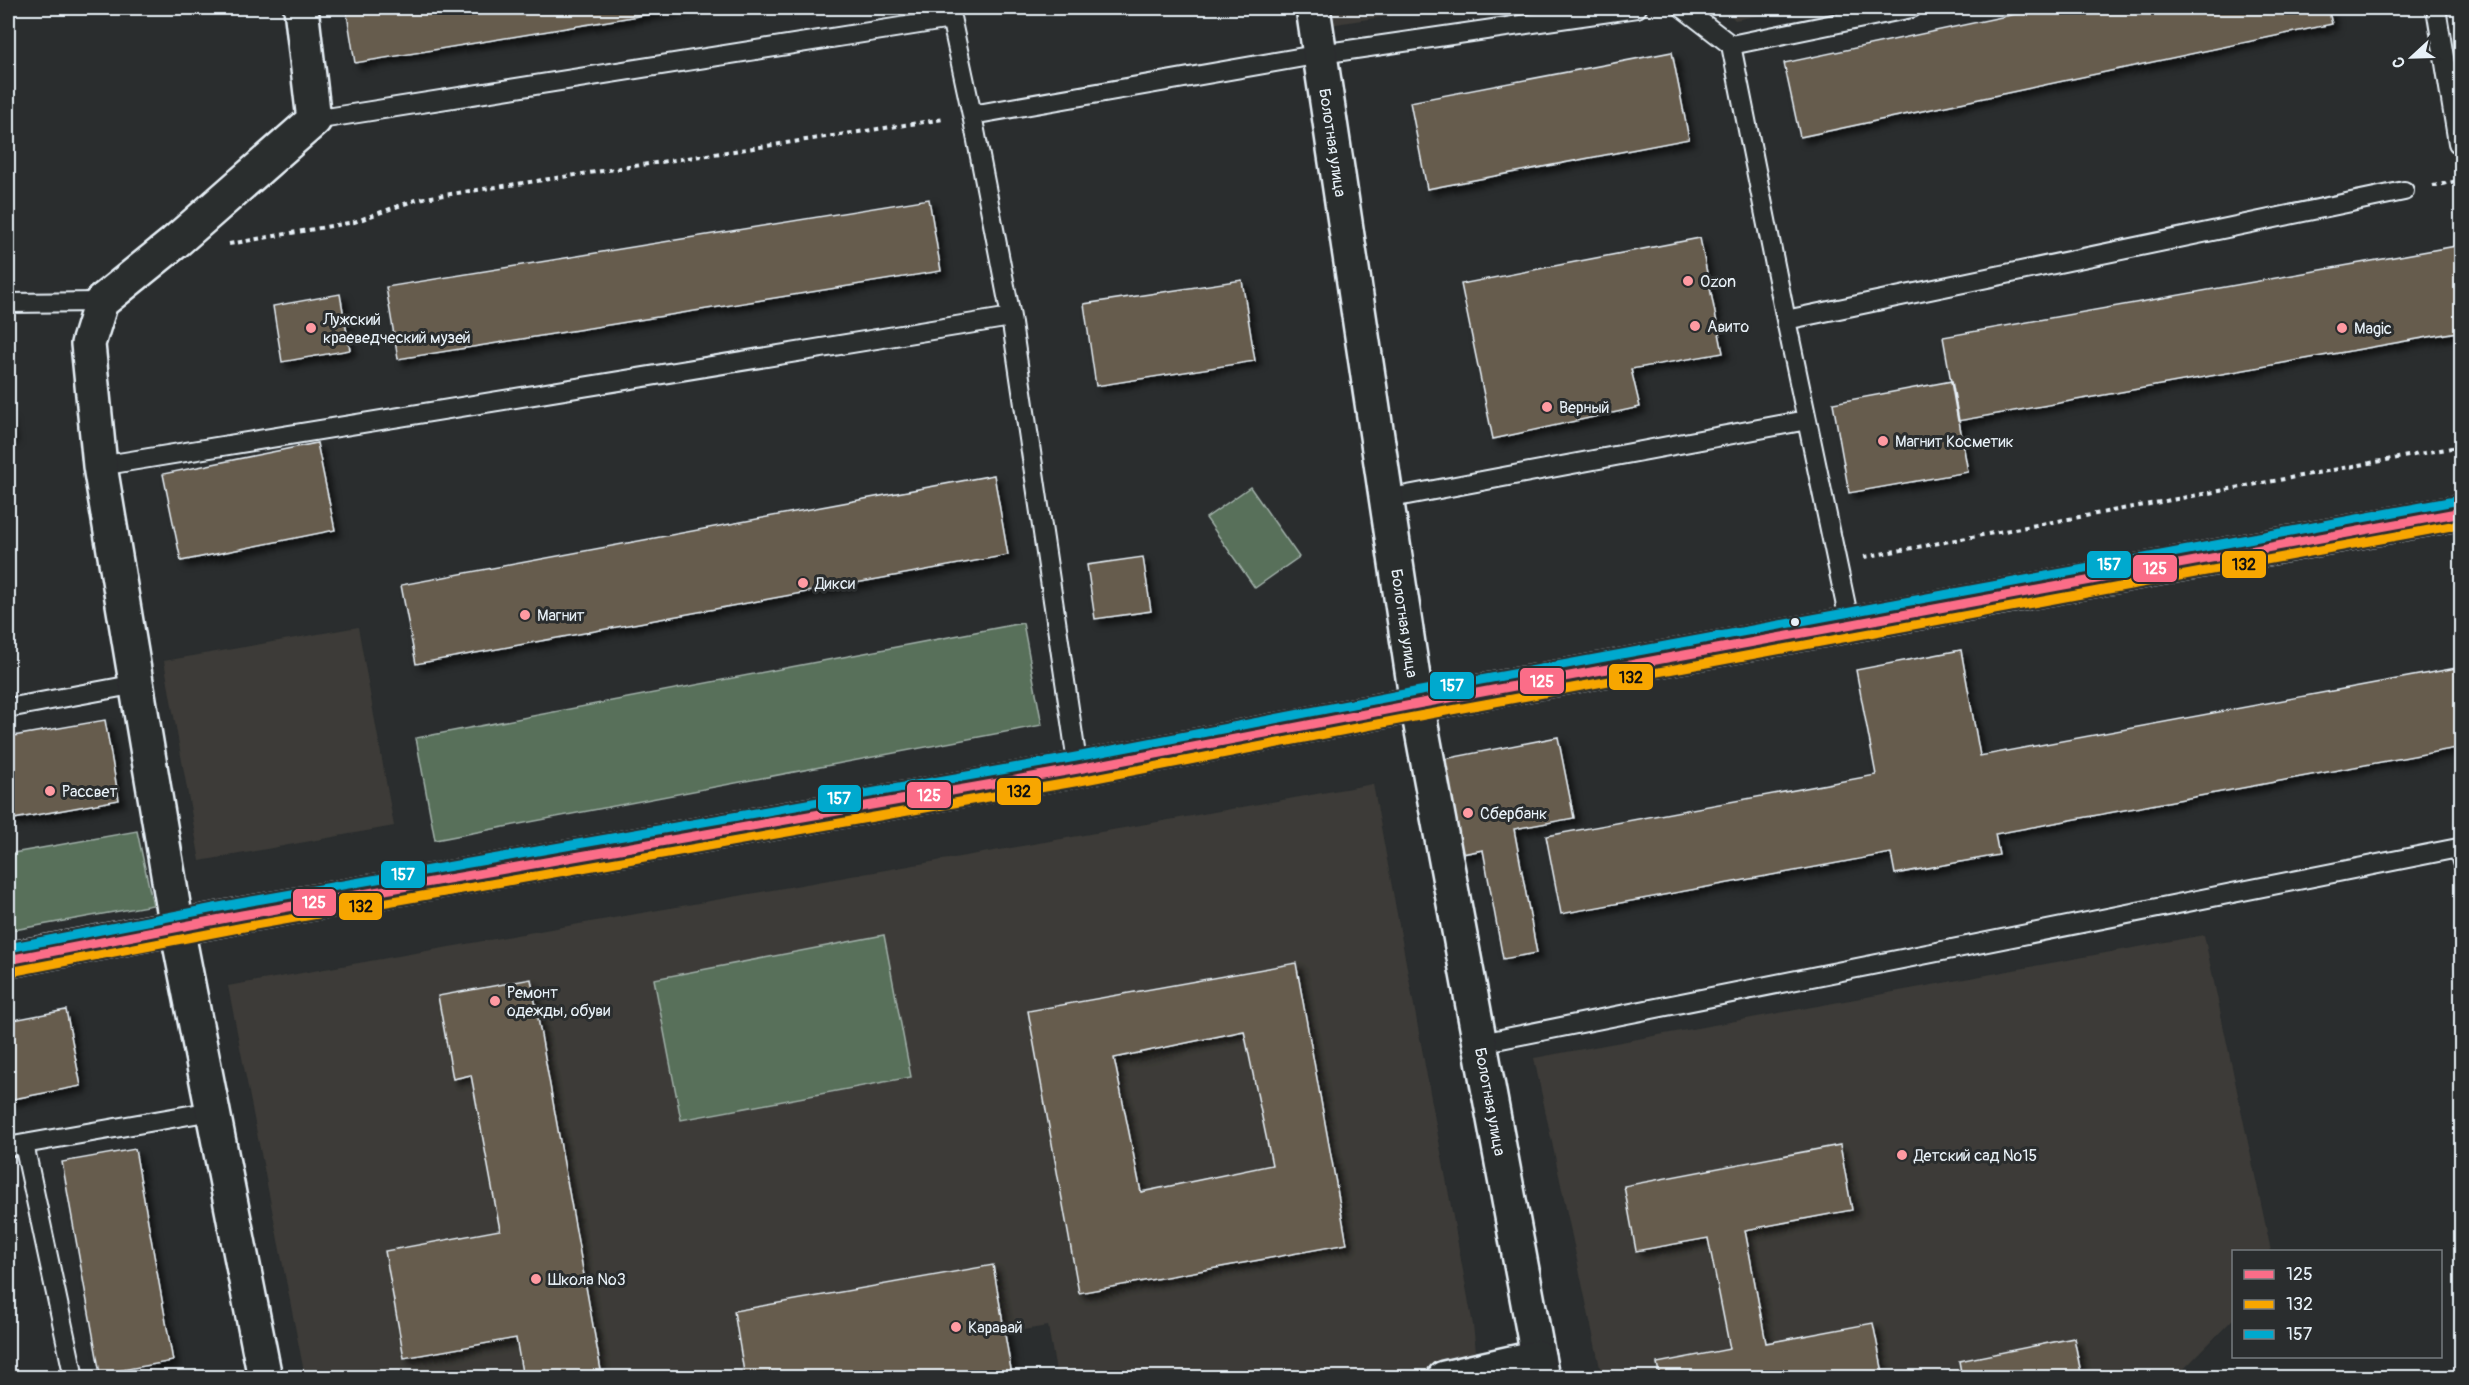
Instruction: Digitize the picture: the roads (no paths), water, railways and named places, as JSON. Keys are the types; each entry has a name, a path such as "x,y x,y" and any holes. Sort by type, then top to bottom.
{"street":[{"path":"265,1377 177,928 100,466 88,344 101,302 174,243 314,120 301,8"},
{"name":"Болотная улица","path":"1313,8 1416,704 1540,1367"},
{"path":"8,960 1077,769 1416,704 2462,512"},
{"path":"1444,1377 1540,1367"}],"lane":[{"path":"972,115 1321,54 1637,8"},
{"path":"1683,8 1731,45 1850,625"},
{"path":"1731,45 1912,8"},
{"path":"2436,8 2458,143"},
{"path":"314,120 950,13 1011,317 1077,769"},
{"path":"1786,320 2404,191"},
{"path":"8,303 101,302"},
{"path":"100,466 1011,317"},
{"path":"1386,499 1807,420"},
{"path":"8,708 137,684"},
{"path":"1481,1043 2458,848 2462,862"},
{"path":"74,1377 16,1146 212,1110"}],"place":[{"name":"Ozon","path":"1688,281"},
{"name":"Авито","path":"1695,326"},
{"name":"Лужский краеведческий музей","path":"311,328"},
{"name":"Magic","path":"2342,328"},
{"name":"Верный","path":"1547,407"},
{"name":"Магнит Косметик","path":"1883,441"},
{"name":"Дикси","path":"803,583"},
{"name":"Магнит","path":"525,615"},
{"name":"Рассвет","path":"50,791"},
{"name":"Сбербанк","path":"1468,813"},
{"name":"Ремонт одежды, обуви","path":"495,1001"},
{"name":"Детский сад №15","path":"1902,1155"},
{"name":"Школа №3","path":"536,1279"},
{"name":"Каравай","path":"956,1327"}]}
